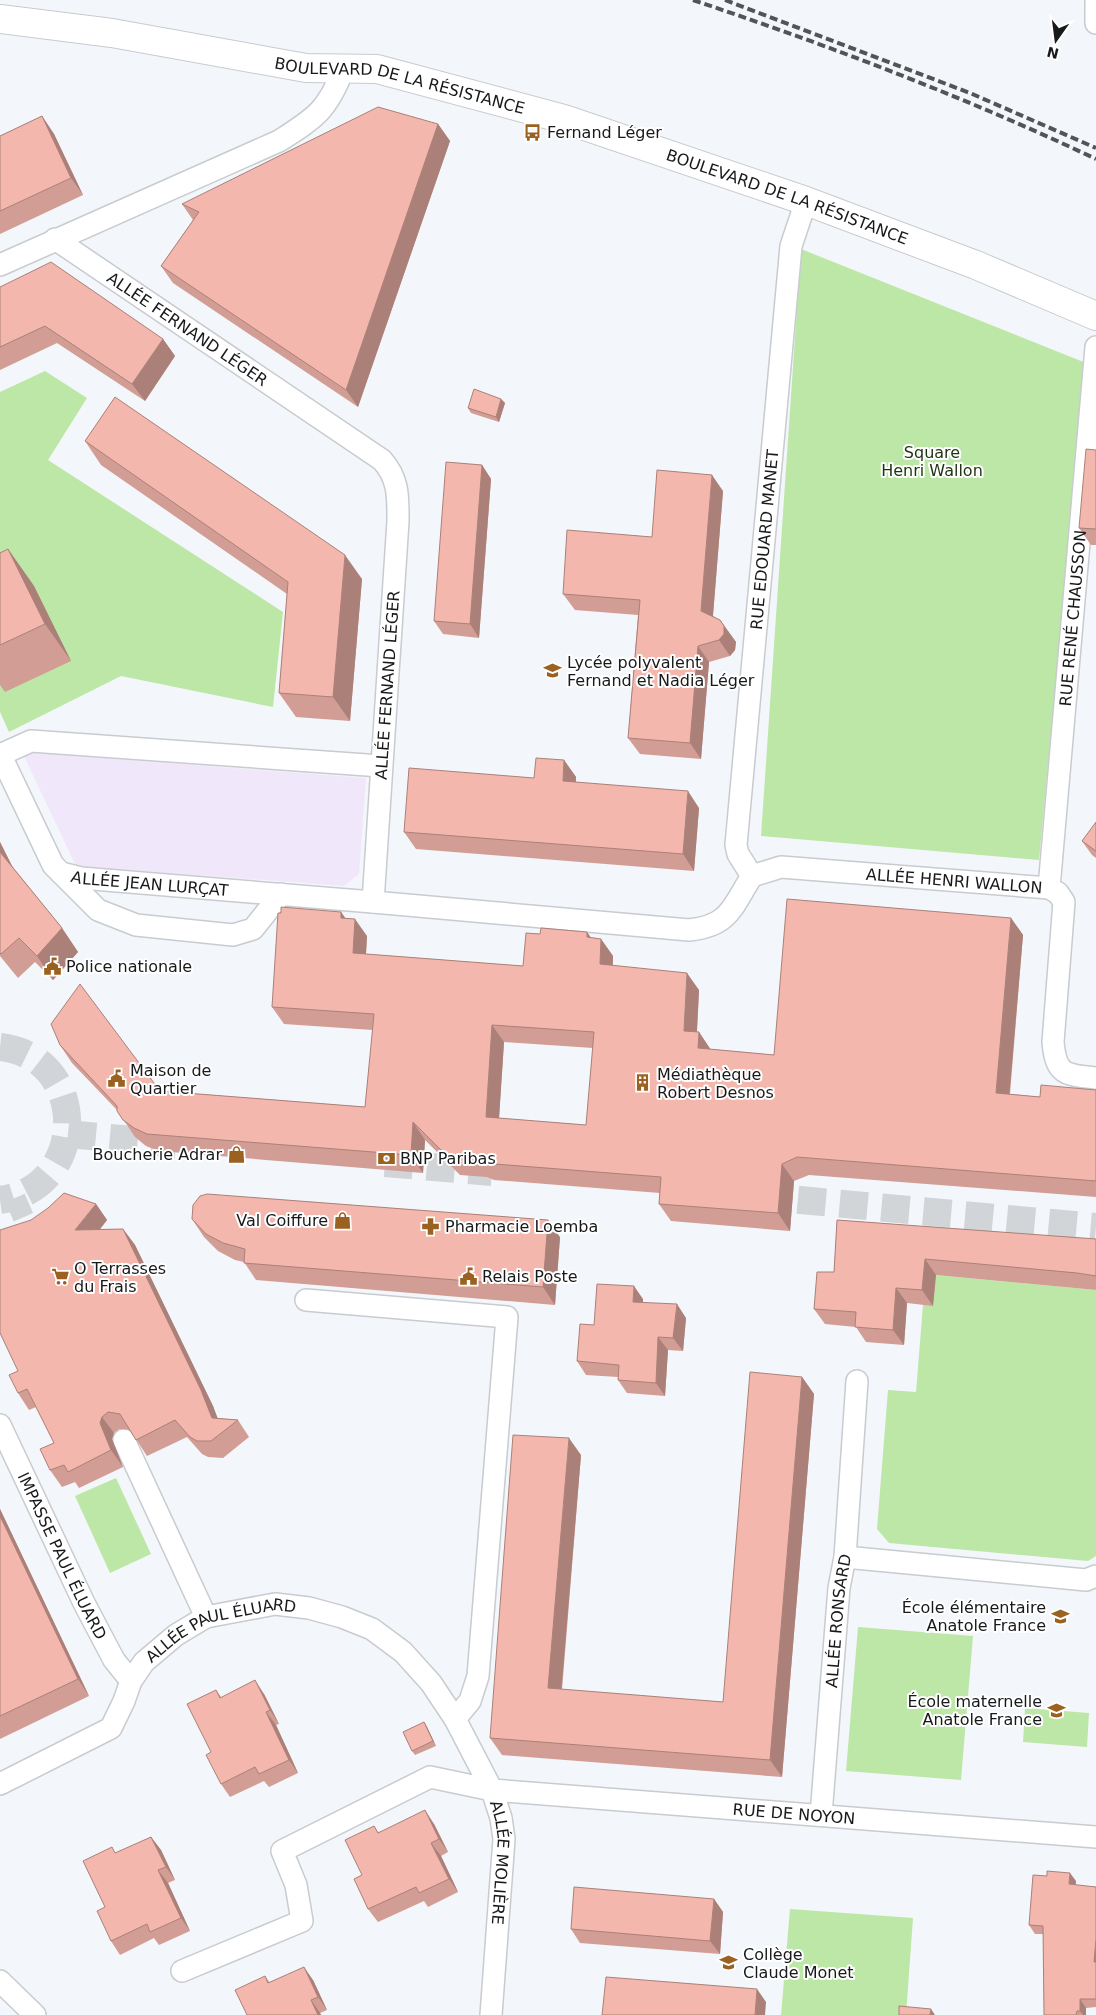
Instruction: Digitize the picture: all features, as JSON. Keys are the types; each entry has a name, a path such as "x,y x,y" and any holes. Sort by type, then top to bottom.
{"main road":[{"name":"BOULEVARD DE LA RÉSISTANCE","path":"0,19 112,33 306,68 377,69 564,119 806,202 976,266 1096,316"}],"street":[{"path":"1096,2 1096,23"},
{"path":"0,264 279,141 315,118 335,92 343,70"},
{"name":"RUE EDOUARD MANET","path":"752,876 738,854 736,845 791,246 806,202"},
{"name":"ALLÉE FERNAND LÉGER","path":"55,239 382,460 390,469 395,479 398,502 373,902"},
{"name":"RUE RENÉ CHAUSSON","path":"1049,888 1096,347"},
{"path":"0,754 31,741 381,766"},
{"name":"ALLÉE JEAN LURÇAT","path":"0,754 53,865 62,873 81,878 373,902"},
{"name":"ALLÉE HENRI WALLON","path":"752,876 781,868 1049,888 1058,893 1064,902 1053,1042 1055,1062 1060,1070 1069,1075 1096,1078"},
{"path":"62,873 98,910 136,925 233,935 253,929 281,894"},
{"path":"373,902 690,930 717,925 727,916 752,876"},
{"path":"306,1300 507,1317 478,1676 470,1701 455,1719"},
{"path":"846,1557 857,1381"},
{"name":"IMPASSE PAUL ÉLUARD","path":"0,1426 84,1603 114,1660 131,1681"},
{"path":"124,1440 206,1616"},
{"name":"ALLÉE RONSARD","path":"821,1815 839,1588 846,1557 1086,1580 1096,1576"},
{"name":"ALLÉE PAUL ÉLUARD","path":"0,1784 110,1728 124,1701 131,1681 158,1648 206,1616 275,1604 309,1608 342,1617 372,1629 403,1652 431,1683 455,1719"},
{"name":"ALLÉE MOLIÈRE","path":"455,1719 492,1790 501,1818 504,1839 491,2015"},
{"name":"RUE DE NOYON","path":"182,1971 302,1921 296,1885 282,1851 430,1777 492,1790 1096,1837"},
{"path":"0,1981 25,2012"}],"shaded area":[{"path":"22,752 366,778 359,874 344,886 76,866"}],"green space":[{"name":"Square Henri Wallon","path":"801,249 1086,363 1039,860 761,836"},
{"path":"45,371 87,398 48,460 283,612 273,707 121,676 9,732 0,712 0,392"},
{"path":"936,1275 1096,1290 1096,1556 1088,1561 889,1543 877,1529 888,1390 916,1392 923,1305 933,1305"},
{"path":"116,1478 151,1554 110,1573 75,1496"},
{"path":"858,1627 973,1636 961,1780 846,1771"},
{"path":"1025,1708 1089,1713 1087,1747 1023,1742"},
{"path":"790,1909 913,1918 906,2015 781,2015"}],"building":[{"path":"378,107 438,124 346,390 161,266 199,212 182,204"},
{"path":"42,116 71,178 0,211 0,136"},
{"path":"51,262 163,339 132,384 45,326 0,347 0,287"},
{"path":"474,389 501,399 496,417 468,408"},
{"path":"115,397 345,555 333,697 279,693 288,582 85,441"},
{"path":"1086,449 1096,450 1096,529 1079,528"},
{"path":"446,462 482,465 470,624 434,621"},
{"path":"657,470 712,475 701,611 720,620 724,626 724,634 719,640 698,646 690,743 628,738 640,600 563,594 567,530 652,537"},
{"path":"8,549 45,624 0,645 0,553"},
{"path":"536,758 564,760 563,781 688,791 683,854 404,832 409,768 534,778"},
{"path":"1096,822 1096,851 1082,841"},
{"path":"0,852 62,928 37,956 19,938 0,953"},
{"path":"787,899 1011,918 996,1093 1040,1097 1041,1085 1096,1090 1096,1181 797,1157 782,1164 778,1213 659,1204 661,1177 482,1163 475,1160 448,1157 413,1122 411,1155 147,1134 123,1120 117,1111 117,1106 60,1045 51,1024 80,984 160,1091 365,1107 374,1014 272,1007 278,913 281,913 281,907 341,912 341,918 355,919 353,953 523,966 526,933 540,934 541,928 587,932 587,937 601,939 600,964 687,973 684,1031 699,1032 698,1048 774,1055","holes":["492,1025 594,1032 586,1125 486,1117"]},
{"path":"64,1193 96,1204 75,1230 123,1229 201,1390 212,1418 238,1420 211,1441 197,1441 190,1437 175,1420 136,1440 120,1414 108,1412 102,1417 100,1423 111,1450 68,1472 64,1465 50,1470 40,1449 54,1443 27,1389 18,1393 9,1375 18,1371 0,1333 0,1230 31,1220"},
{"path":"207,1194 548,1220 543,1287 244,1263 245,1249 223,1243 206,1234 192,1219 193,1205 200,1196"},
{"path":"837,1220 1096,1239 1096,1276 925,1259 922,1290 896,1288 893,1330 855,1327 856,1312 814,1309 817,1272 834,1272"},
{"path":"597,1284 634,1286 633,1302 677,1304 673,1338 658,1337 656,1383 618,1380 619,1365 577,1361 580,1324 594,1325"},
{"path":"750,1372 802,1377 770,1760 490,1738 513,1435 569,1438 548,1688 723,1702"},
{"path":"0,1516 78,1679 0,1716"},
{"path":"255,1680 270,1710 266,1712 289,1760 259,1774 255,1767 221,1784 206,1755 211,1752 187,1704 216,1690 220,1698"},
{"path":"424,1722 433,1741 412,1751 403,1732"},
{"path":"425,1810 439,1839 431,1843 449,1879 419,1893 416,1887 368,1909 354,1879 362,1875 345,1840 374,1826 378,1833"},
{"path":"151,1837 166,1867 158,1870 181,1918 150,1932 147,1924 111,1941 97,1911 105,1907 83,1861 112,1847 115,1853"},
{"path":"1047,1871 1070,1873 1069,1884 1096,1887 1094,1962 1096,1962 1096,1999 1080,1999 1080,2011 1077,2011 1076,2015 1044,2015 1043,1926 1029,1925 1033,1875 1047,1876"},
{"path":"574,1887 714,1899 710,1941 571,1929"},
{"path":"304,1967 318,1997 311,2000 318,2015 247,2015 235,1990 265,1976 268,1983"},
{"path":"606,1977 757,1989 755,2015 602,2015"},
{"path":"899,2006 931,2009 930,2015 899,2015"}],"tunnel":[{"path":"0,1047 29,1056 50,1073 63,1097 67,1123 63,1149 50,1172 29,1190 0,1200"},
{"path":"68,1134 176,1144"},
{"path":"385,1163 492,1172"},
{"path":"756,1196 1096,1227"},
{"path":"15,1198 37,1248"}],"railway":[{"path":"693,0 897,74 997,114 1096,159"},
{"path":"725,0 970,93 1096,148"}],"place":[{"name":"Fernand Léger","path":"533,132"},
{"name":"Lycée polyvalent Fernand et Nadia Léger","path":"553,671"},
{"name":"Police nationale","path":"52,966"},
{"name":"Maison de Quartier","path":"116,1079"},
{"name":"Médiathèque Robert Desnos","path":"643,1083"},
{"name":"Boucherie Adrar","path":"236,1154"},
{"name":"BNP Paribas","path":"386,1158"},
{"name":"Val Coiffure","path":"342,1220"},
{"name":"Pharmacie Loemba","path":"431,1226"},
{"name":"Relais Poste","path":"468,1276"},
{"name":"O Terrasses du Frais","path":"60,1277"},
{"name":"École élémentaire Anatole France","path":"1060,1616"},
{"name":"École maternelle Anatole France","path":"1056,1710"},
{"name":"Collège Claude Monet","path":"729,1963"}]}
